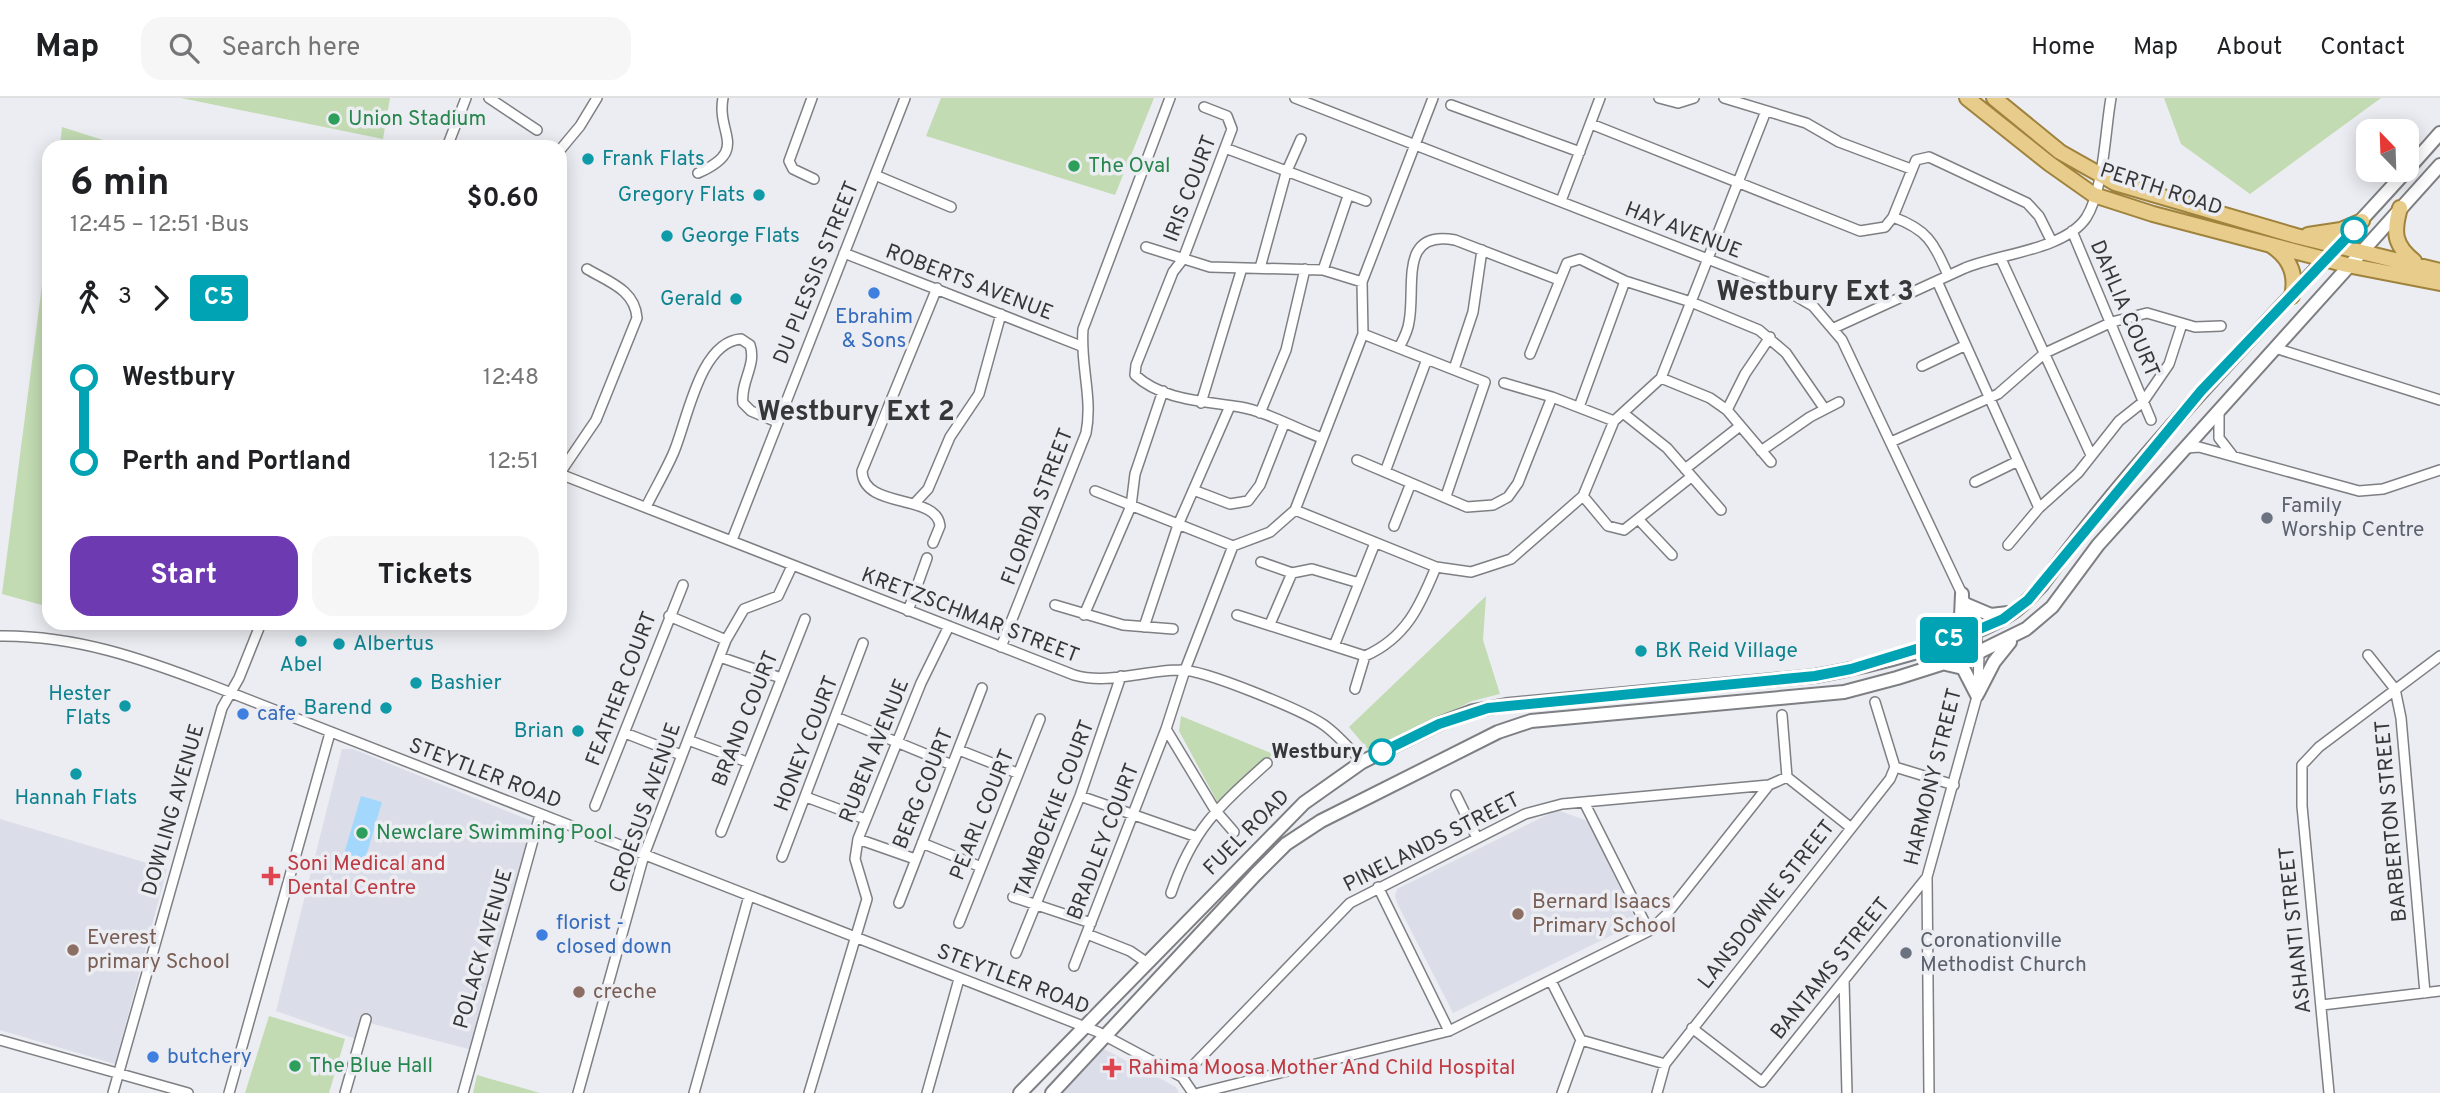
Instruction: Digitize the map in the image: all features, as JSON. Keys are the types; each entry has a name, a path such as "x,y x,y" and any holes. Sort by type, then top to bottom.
{"main road":[{"name":"PERTH ROAD","path":"1967,98 2094,195 2153,214 2347,265 2440,284"},
{"name":"PERTH ROAD","path":"1994,98 2060,152 2098,176 2169,201 2296,236 2440,271"},
{"path":"1975,631 2015,611 2042,584 2201,391 2328,259 2440,133"},
{"path":"1978,694 1994,662 2015,636 2052,607 2098,545 2187,448 2360,250 2440,165"},
{"path":"2400,208 2395,225 2396,241 2403,251 2420,265"},
{"path":"2296,236 2341,230 2362,221"},
{"path":"2270,244 2289,264 2295,281 2292,296"},
{"path":"1944,642 1961,616 1963,599 1991,615 2015,611"},
{"name":"FUEL ROAD","path":"1020,1093 1082,1026 1292,814 1362,762 1439,724 1488,708 1815,676 1877,663 1975,631"},
{"path":"1979,652 2015,636"},
{"name":"FUEL ROAD","path":"1052,1093 1180,954 1294,838 1321,821 1498,732 1531,721 1844,692 1979,652"},
{"path":"1942,664 1954,664 1963,668 1978,694"}],"street":[{"path":"450,140 466,98"},
{"path":"489,98 537,130"},
{"path":"698,173 719,161 727,147 723,98"},
{"path":"812,98 789,161 793,169 814,179"},
{"name":"DU PLESSIS STREET","path":"732,540 905,98"},
{"name":"FLORIDA STREET","path":"1001,647 1086,433 1089,398 1082,346 1087,316 1170,98"},
{"name":"HAY AVENUE","path":"1295,98 1795,294 1812,306 1834,328 1850,352 1963,599 1975,631 1979,652"},
{"path":"1095,491 1233,546 1270,532 1295,510 1363,334 1362,282 1433,98"},
{"path":"1561,201 1601,98"},
{"path":"1659,98 1678,103 1694,98"},
{"path":"1724,98 1806,124 1839,142 1911,169"},
{"path":"1984,112 1994,98"},
{"path":"1834,328 1948,275 1980,262 2025,253 2071,231 2087,216 2094,195 2111,98"},
{"path":"567,140 596,100"},
{"path":"1451,105 1580,152"},
{"name":"IRIS COURT","path":"1163,391 1139,379 1135,370 1173,272 1184,259 1233,124 1227,116 1204,107"},
{"path":"1295,510 1436,567 1471,572 1511,559 1583,496 1614,421 1661,378 1766,111"},
{"path":"1591,124 1860,231 1885,227 1894,217 1911,169 1919,158 1936,158 2026,203 2039,216 2051,240"},
{"path":"1259,268 1286,173 1301,139"},
{"path":"1225,148 1366,201"},
{"path":"875,175 951,207"},
{"path":"1323,270 1348,196"},
{"path":"1894,217 1916,225 1927,234 1948,275"},
{"name":"DAHLIA COURT","path":"2071,231 2112,321 2151,420"},
{"path":"1399,348 1409,323 1411,281 1422,243 1438,237 1482,250 1559,280"},
{"path":"1146,247 1210,267 1323,270 1362,282"},
{"path":"1454,369 1473,312 1482,250"},
{"name":"ROBERTS AVENUE","path":"845,253 1082,346"},
{"path":"1530,355 1559,280 1567,263 1575,259 1625,281 1691,302 1770,337 1793,362 1824,408"},
{"path":"2001,259 2091,455"},
{"path":"1201,403 1242,268"},
{"path":"567,463 596,420 637,318 634,303 625,290 587,269"},
{"path":"1260,413 1286,350 1305,269"},
{"path":"1579,407 1625,281"},
{"path":"1937,281 2039,508"},
{"path":"933,543 939,519 914,504 874,491 865,484 862,471 937,288"},
{"path":"1891,442 1988,399 2010,386 2045,353 2112,321 2147,313 2182,324 2221,326"},
{"path":"914,504 928,489 950,436 979,394 1001,314"},
{"path":"2008,545 2039,508 2071,480 2119,421 2143,402 2169,364 2182,324"},
{"path":"1363,334 1482,380 1486,387 1446,496"},
{"path":"1727,410 1745,374 1770,337"},
{"path":"646,507 673,453 695,389 712,360 727,342 741,339 750,345 753,360 743,390 743,402 751,411 777,422"},
{"path":"1922,366 1964,346"},
{"path":"2275,348 2440,400"},
{"path":"1385,472 1427,359"},
{"path":"1661,378 1710,398 1727,410 1771,462"},
{"path":"1504,383 1552,397 1614,421"},
{"path":"1084,615 1131,506 1135,474 1163,391 1201,403 1260,413 1322,439"},
{"path":"1357,460 1467,507 1484,507 1508,497 1518,483 1552,397"},
{"path":"1761,451 1824,408 1839,402"},
{"path":"1144,627 1178,525 1196,491 1230,406"},
{"path":"2219,410 2220,438 2234,457"},
{"path":"1623,413 1658,439 1721,510"},
{"path":"1196,491 1230,504 1248,501 1260,485 1284,424"},
{"path":"1583,496 1613,529 1624,530 1639,520 1740,426"},
{"path":"2187,448 2199,447 2358,491 2376,491 2440,470"},
{"path":"1975,482 2016,461"},
{"name":"KRETZSCHMAR STREET","path":"567,476 1084,678 1185,670 1312,718 1334,733 1362,762"},
{"path":"1394,526 1411,483"},
{"path":"1639,520 1672,555"},
{"path":"1334,646 1375,543"},
{"name":"BRADLEY COURT","path":"1074,966 1134,815 1185,670 1233,546"},
{"path":"908,611 927,558"},
{"path":"1261,562 1292,573 1312,569 1359,583"},
{"name":"CROESUS AVENUE","path":"578,1093 644,855 726,640 744,609 778,596 792,566"},
{"path":"1355,689 1365,656 1391,641 1413,618 1436,567"},
{"path":"1270,624 1292,573"},
{"name":"FEATHER COURT","path":"595,806 682,585"},
{"path":"1055,605 1084,615 1144,627 1172,629"},
{"path":"1237,615 1365,656"},
{"path":"669,616 726,640"},
{"name":"BRAND COURT","path":"721,832 805,619"},
{"name":"RUBEN AVENUE","path":"809,1093 867,899 855,859 858,839 897,741 949,626"},
{"name":"DOWLING AVENUE","path":"113,1093 206,759 222,708 258,630"},
{"name":"STEYTLER ROAD","path":"0,636 38,637 103,648 231,693 1082,1026 1182,1077"},
{"name":"HONEY COURT","path":"782,857 863,643"},
{"name":"HARMONY STREET","path":"1929,1093 1927,877 1978,694 1979,652"},
{"name":"BARBERTON STREET","path":"2368,655 2395,689 2401,718 2425,993"},
{"path":"2395,689 2440,656"},
{"path":"720,657 781,678"},
{"name":"TAMBOEKIE COURT","path":"1017,953 1080,796 1121,676"},
{"name":"BERG COURT","path":"899,903 982,688"},
{"name":"ASHANTI STREET","path":"2329,1093 2301,797 2302,765 2319,747 2395,689"},
{"path":"1875,702 1895,768 1954,785"},
{"path":"1782,715 1787,777 1850,827"},
{"path":"836,717 953,765"},
{"name":"PEARL COURT","path":"959,923 1040,719"},
{"path":"1166,729 1214,810 1234,832"},
{"path":"229,1093 330,733"},
{"path":"625,733 681,755"},
{"path":"688,740 747,762"},
{"path":"959,750 1017,774"},
{"path":"1171,893 1185,855 1214,810 1267,763"},
{"name":"LANSDOWNE STREET","path":"1665,1064 1890,779 1895,768"},
{"path":"1199,1093 1449,1031 1649,931 1674,905 1769,785 1787,777"},
{"name":"PINELANDS STREET","path":"1182,1077 1339,912 1378,887 1537,809 1584,802 1769,785"},
{"path":"1455,795 1477,838"},
{"path":"1080,796 1196,837"},
{"path":"806,797 865,819"},
{"path":"1584,802 1649,931"},
{"name":"POLACK AVENUE","path":"463,1093 540,815"},
{"path":"858,839 915,859"},
{"path":"922,843 981,867"},
{"name":"BANTAMS STREET","path":"1762,1082 1927,877"},
{"path":"1378,887 1449,1031"},
{"path":"694,1093 749,896"},
{"path":"1013,897 1091,923"},
{"path":"1087,934 1130,951 1146,962"},
{"path":"927,1093 959,979"},
{"path":"1844,980 1847,1093"},
{"path":"1551,981 1581,1040 1562,1093"},
{"path":"2322,1005 2440,991"},
{"path":"345,1093 366,1019"},
{"path":"1692,1028 1762,1082 1763,1093"},
{"path":"0,1040 188,1093"},
{"path":"1581,1040 1665,1064 1657,1093"},
{"path":"1182,1077 1193,1093"}],"shaded area":[{"path":"342,749 353,749 534,822 472,1050 362,1021 356,1039 276,1011"},
{"name":"Bernard Isaacs Primary School","path":"1557,810 1588,821 1637,923 1453,1013 1398,905 1395,896 1397,889"},
{"name":"Everest primary School","path":"0,819 167,869 115,1064 0,1030"},
{"name":"Rahima Moosa Mother And Child Hospital","path":"1104,1049 1176,1087 1179,1093 1062,1093"}],"green space":[{"name":"Union Stadium","path":"181,98 390,98 383,139"},
{"name":"The Oval","path":"941,98 1154,98 1115,195 926,136"},
{"path":"2164,98 2381,98 2250,194 2181,144"},
{"path":"62,127 103,140 61,140"},
{"path":"42,285 42,605 2,594"},
{"path":"1486,596 1483,640 1500,694 1472,701 1370,752 1349,727"},
{"path":"1181,716 1273,754 1219,805 1179,731"},
{"name":"The Blue Hall","path":"269,1016 345,1039 329,1093 245,1093"},
{"path":"477,1075 540,1093 473,1093"}],"water":[{"name":"Newclare Swimming Pool","path":"361,796 382,802 362,870 341,864"}],"bus line":[{"name":"C5","path":"1382,752 1439,724 1488,708 1835,673 1944,642 2003,619 2028,600 2201,391 2354,230"}],"place":[{"name":"Union Stadium","path":"334,119"},
{"name":"Frank Flats","path":"588,159"},
{"name":"The Oval","path":"1074,166"},
{"name":"Gregory Flats","path":"759,195"},
{"name":"George Flats","path":"667,236"},
{"name":"Ebrahim & Sons","path":"874,293"},
{"name":"Gerald","path":"736,299"},
{"name":"Family Worship Centre","path":"2267,518"},
{"name":"Abel","path":"301,641"},
{"name":"Albertus","path":"339,644"},
{"name":"BK Reid Village","path":"1641,651"},
{"name":"Bashier","path":"416,683"},
{"name":"Hester Flats","path":"125,706"},
{"name":"Barend","path":"386,708"},
{"name":"cafe","path":"243,714"},
{"name":"Brian","path":"578,731"},
{"name":"Westbury","path":"1382,752"},
{"name":"Hannah Flats","path":"76,774"},
{"name":"Newclare Swimming Pool","path":"362,833"},
{"name":"Soni Medical and Dental Centre","path":"271,876"},
{"name":"Bernard Isaacs Primary School","path":"1518,914"},
{"name":"florist - closed down","path":"542,935"},
{"name":"Everest primary School","path":"73,950"},
{"name":"Coronationville Methodist Church","path":"1906,953"},
{"name":"creche","path":"579,992"},
{"name":"butchery","path":"153,1057"},
{"name":"The Blue Hall","path":"295,1066"},
{"name":"Rahima Moosa Mother And Child Hospital","path":"1112,1068"}],"district":[{"name":"Westbury Ext 3","path":"1815,293"},
{"name":"Westbury Ext 2","path":"856,413"}]}
